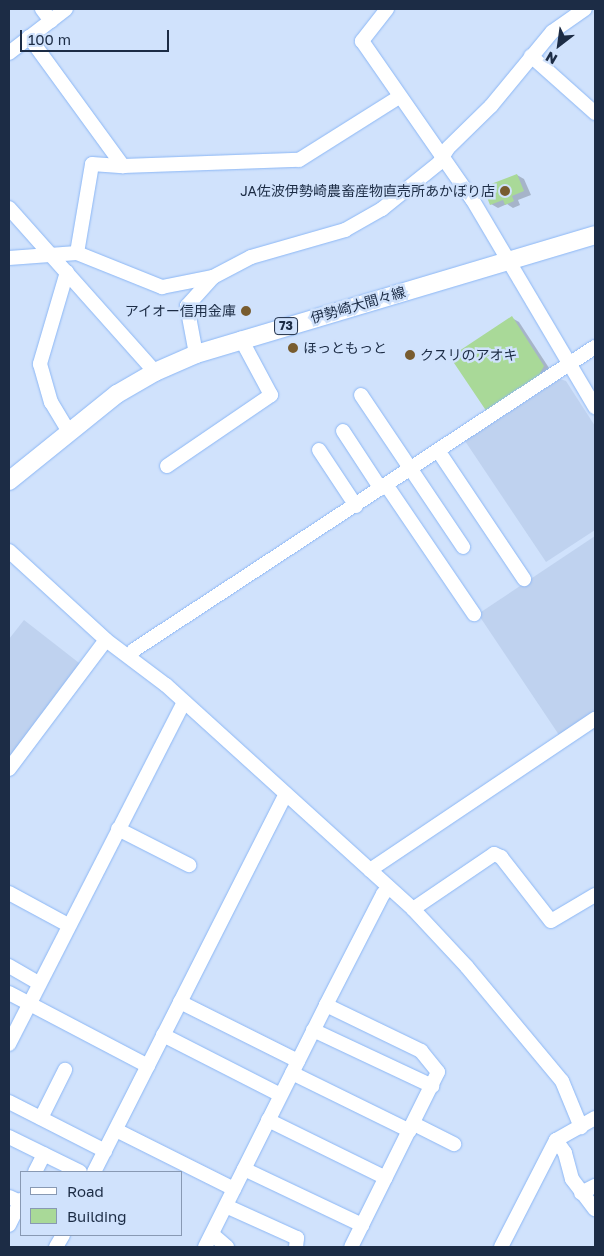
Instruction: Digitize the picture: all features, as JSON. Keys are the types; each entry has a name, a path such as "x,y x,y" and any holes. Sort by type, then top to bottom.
{"main road":[{"name":"伊勢崎大間々線","path":"9,482 117,394 155,372 196,354 241,339 595,235"}],"street":[{"path":"42,9 51,21"},
{"path":"9,53 66,9"},
{"path":"387,9 362,41 399,97 444,155 595,407"},
{"path":"9,258 51,253 77,253 162,287 213,277 251,257 345,230 404,192 444,155 491,106 552,32 585,9"},
{"path":"29,37 122,166"},
{"path":"531,56 595,113"},
{"path":"77,253 92,164 122,166 299,160 399,97"},
{"path":"9,208 155,372"},
{"path":"67,272 40,364 50,402 69,432"},
{"path":"196,354 188,306 213,277"},
{"path":"166,466 271,395 241,339"},
{"path":"130,656 134,650 409,472 595,347"},
{"path":"361,395 409,472 463,547"},
{"path":"343,431 474,614"},
{"path":"318,450 356,506"},
{"path":"439,452 524,580"},
{"path":"9,551 106,640 130,656 184,702 414,909 467,967 562,1081 581,1127"},
{"path":"9,769 106,640"},
{"path":"9,1044 68,925 184,702"},
{"path":"370,870 595,719"},
{"path":"95,1171 286,794"},
{"path":"118,830 189,865"},
{"path":"414,909 494,854 501,857 551,921 595,895"},
{"path":"205,1247 313,1030 383,894 389,888"},
{"path":"9,893 68,925"},
{"path":"9,966 39,983"},
{"path":"9,993 148,1066"},
{"path":"180,1002 295,1067 412,1127 454,1144"},
{"path":"326,1005 421,1051 438,1072 351,1247"},
{"path":"313,1030 432,1086"},
{"path":"163,1035 281,1095"},
{"path":"40,1118 64,1070"},
{"path":"9,1102 105,1151"},
{"path":"501,1247 556,1140 595,1118"},
{"path":"268,1120 386,1178"},
{"path":"116,1130 234,1189"},
{"path":"9,1136 78,1171"},
{"path":"556,1140 565,1153 572,1179 595,1209"},
{"path":"36,1171 44,1154"},
{"path":"244,1169 362,1226"},
{"path":"581,1193 595,1186"},
{"path":"9,1225 17,1200"},
{"path":"226,1206 297,1238 296,1247"},
{"path":"212,1234 227,1247"}],"shaded area":[{"path":"560,379 566,381 595,426 595,530 546,562 465,441"},
{"path":"595,536 595,715 561,738 478,614"},
{"path":"24,620 83,666 9,761 9,639"}],"building":[{"path":"517,174 524,191 512,196 514,201 505,205 503,200 490,205 483,187"},
{"path":"512,316 544,366 540,373 544,379 489,415 450,357"}],"place":[{"name":"JA佐波伊勢崎農畜産物直売所あかぼり店","path":"505,191"},
{"name":"アイオー信用金庫","path":"246,311"},
{"name":"ほっともっと","path":"293,348"},
{"name":"クスリのアオキ","path":"410,355"}]}
